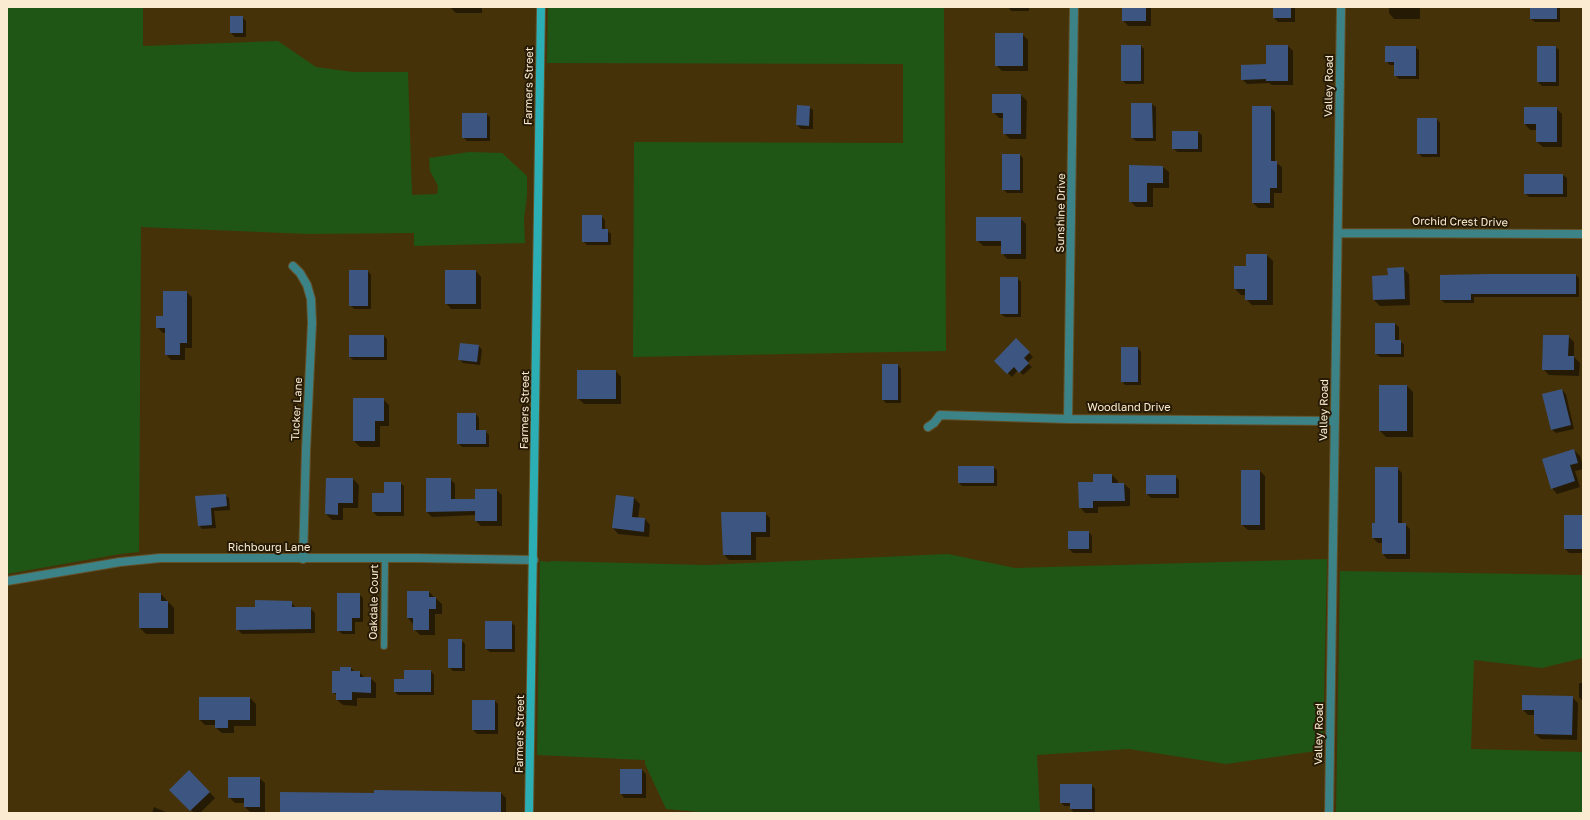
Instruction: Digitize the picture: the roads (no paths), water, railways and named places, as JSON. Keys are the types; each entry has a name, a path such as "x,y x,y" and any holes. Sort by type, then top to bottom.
{"street":[{"name":"Farmers Street","path":"529,813 534,560 541,7"},
{"name":"Sunshine Drive","path":"1068,419 1074,7"},
{"name":"Valley Road","path":"1329,813 1341,7"},
{"name":"Orchid Crest Drive","path":"1338,233 1583,234"},
{"name":"Tucker Lane","path":"293,266 300,273 307,285 311,299 303,559"},
{"name":"Woodland Drive","path":"928,427 934,423 940,415 946,414 965,416 1068,419 1335,421"},
{"name":"Richbourg Lane","path":"7,582 120,562 160,558 385,558 534,560"}],"lane":[{"name":"Oakdale Court","path":"384,646 385,558"}]}
